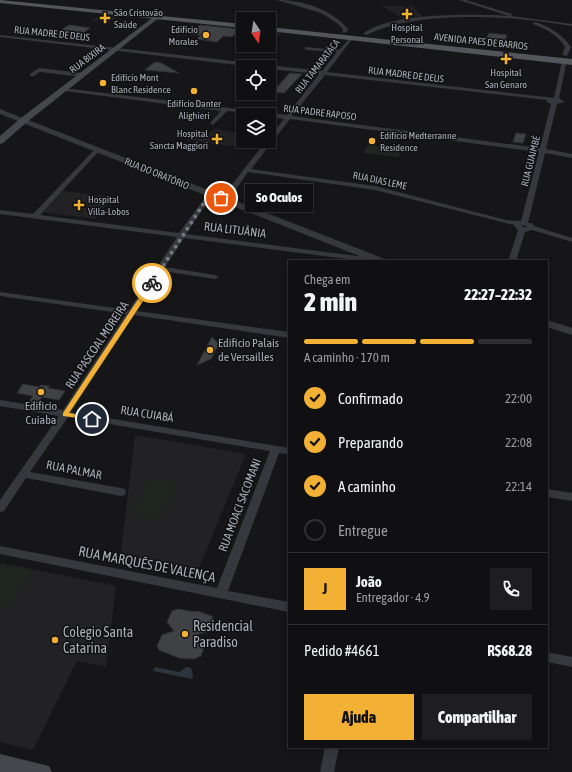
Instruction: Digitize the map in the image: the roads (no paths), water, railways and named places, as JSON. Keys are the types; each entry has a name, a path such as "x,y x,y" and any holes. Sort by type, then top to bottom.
{"main road":[{"path":"42,0 236,25"},
{"path":"0,1 236,20"},
{"name":"RUA BIXIRA","path":"0,141 24,120 159,15"},
{"name":"AVENIDA PAES DE BARROS","path":"276,25 348,35 568,59"},
{"name":"AVENIDA PAES DE BARROS","path":"276,30 348,35 365,34 408,38 568,59"},
{"path":"348,35 360,34 408,38"},
{"path":"0,763 42,772"}],"street":[{"path":"279,0 316,8 328,13 345,28 348,35"},
{"name":"RUA GUAIMBÉ","path":"461,0 521,18 543,27 562,39 568,47 568,59 558,102 520,226 512,260"},
{"path":"365,34 379,27 420,19 521,18 572,25"},
{"name":"RUA TAMARATÁCA","path":"218,196 229,192 247,170 323,73 339,51 348,35"},
{"name":"RUA MADRE DE DEUS","path":"0,36 236,63"},
{"path":"306,48 339,51"},
{"name":"RUA MADRE DE DEUS","path":"276,68 558,102"},
{"path":"32,75 39,70 82,75"},
{"name":"RUA PADRE RAPOSO","path":"65,88 572,156"},
{"path":"214,123 226,109"},
{"name":"RUA DO ORATÓRIO","path":"0,110 377,260"},
{"path":"35,216 98,149"},
{"name":"RUA DIAS LEME","path":"247,170 375,188 520,226"},
{"name":"RUA PASCOAL MOREIRA","path":"0,508 132,314 206,200 218,196"},
{"name":"RUA LITUÂNIA","path":"0,212 372,260"},
{"path":"520,226 528,230 531,228 572,240"},
{"name":"RUA LITUÂNIA","path":"325,253 335,252 346,247"},
{"name":"RUA LITUÂNIA","path":"339,256 348,256 357,252"},
{"path":"161,269 214,277"},
{"path":"0,294 132,314 288,335"},
{"path":"548,323 572,332"},
{"name":"RUA CUIABÁ","path":"0,403 288,451"},
{"name":"RUA MOACI SACOMANI","path":"221,594 276,449"},
{"name":"RUA PALMAR","path":"23,474 121,492"},
{"path":"548,493 572,497"},
{"name":"RUA MARQUÊS DE VALENÇA","path":"0,550 288,607"},
{"path":"548,657 572,662"},
{"path":"327,772 332,748"}],"place":[{"name":"Hospital Personal","path":"407,14"},
{"name":"São Cristovão Saúde","path":"105,18"},
{"name":"Edifício Morales","path":"206,35"},
{"name":"Hospital San Genaro","path":"506,59"},
{"name":"Edifício Mont Blanc Residence","path":"103,83"},
{"name":"Edifício Danter Alighieri","path":"194,91"},
{"name":"Hospital Sancta Maggiori","path":"217,139"},
{"name":"Edifício Medterranne Residence","path":"372,141"},
{"name":"So Oculos","path":"221,198"},
{"name":"Hospital Villa-Lobos","path":"79,205"},
{"name":"Edificio Palais de Versailles","path":"210,350"},
{"name":"Edifício Cuiaba","path":"41,392"},
{"name":"Residencial Paradiso","path":"185,634"},
{"name":"Colegio Santa Catarina","path":"55,640"}]}
